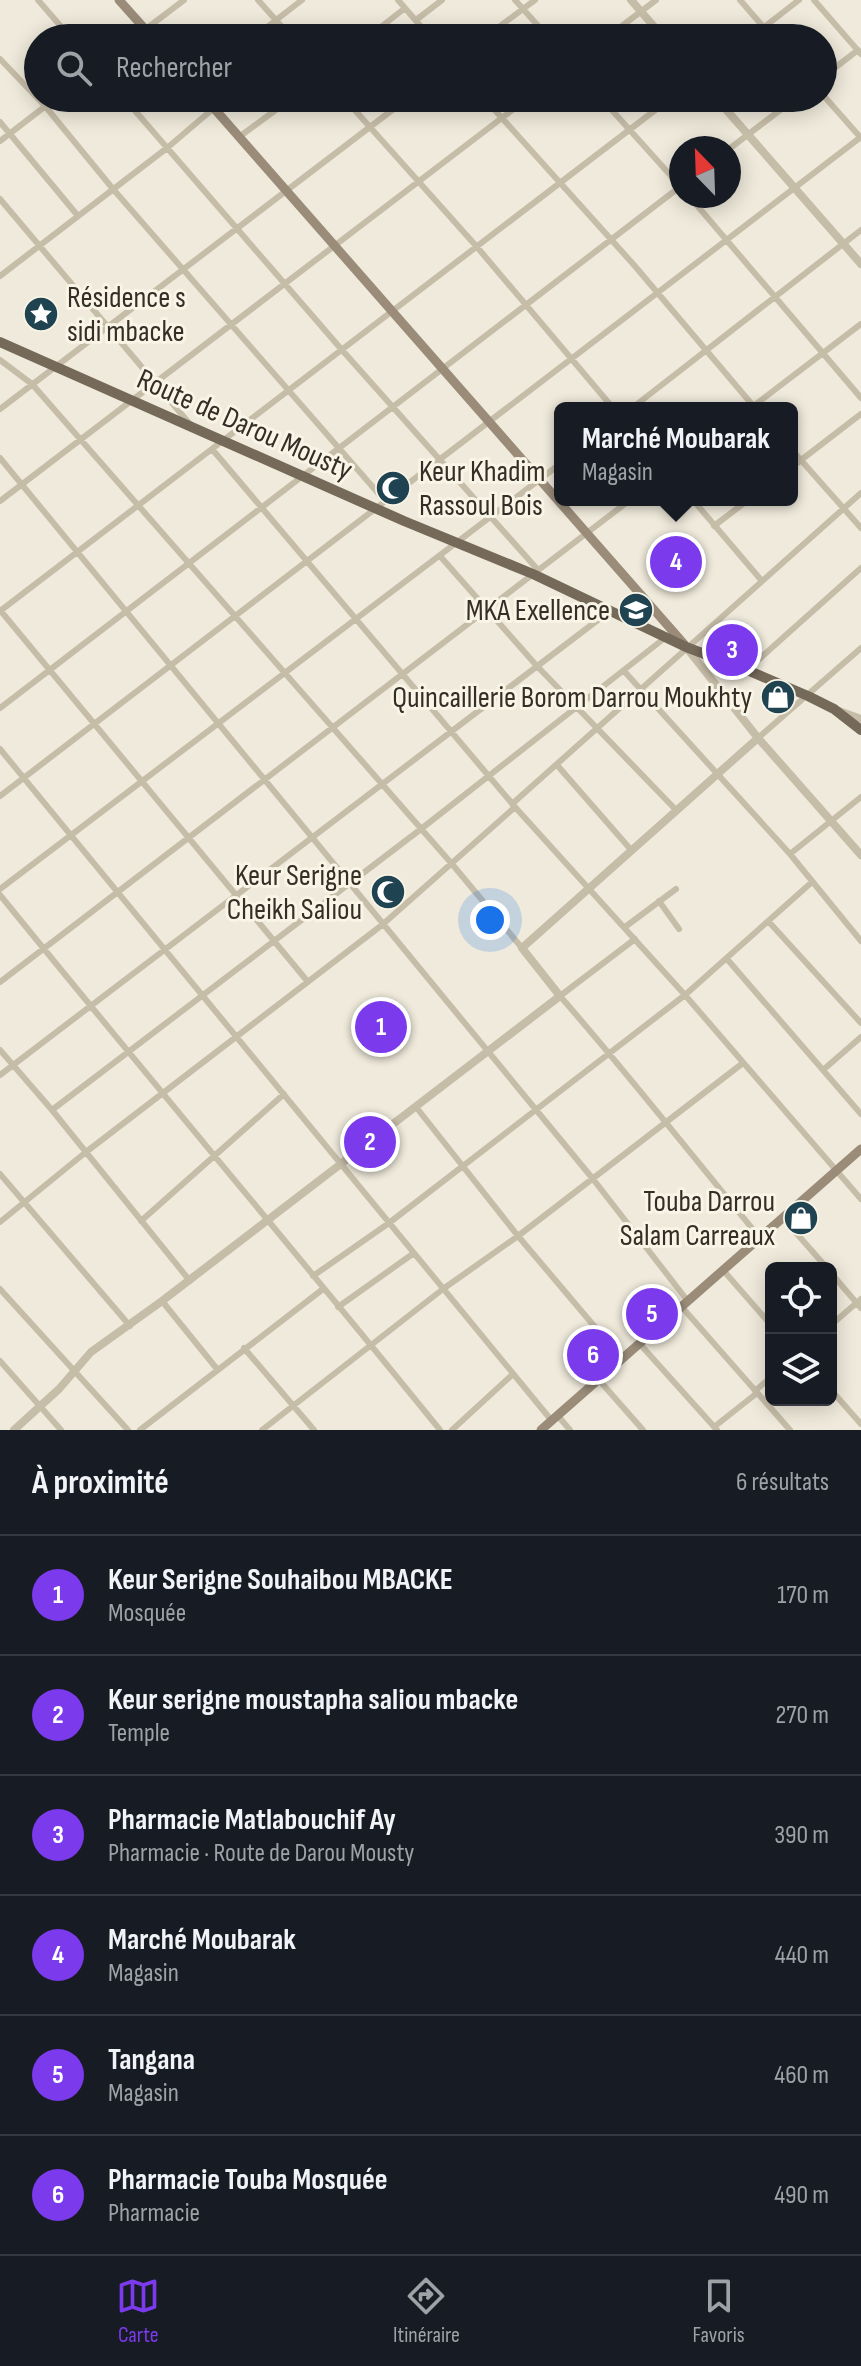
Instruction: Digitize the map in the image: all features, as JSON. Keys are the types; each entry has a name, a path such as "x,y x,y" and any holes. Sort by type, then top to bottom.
{"main road":[{"path":"119,0 140,24"},
{"path":"217,112 554,496"},
{"name":"Route de Darou Mousty","path":"0,342 302,476 381,504 456,542 536,572 686,647 808,696 834,709 861,730"},
{"path":"562,506 686,647"},
{"path":"541,1430 861,1149"}],"street":[{"path":"38,0 59,24"},
{"path":"153,24 184,0"},
{"path":"258,0 280,24"},
{"path":"271,24 302,0"},
{"path":"398,0 419,24"},
{"path":"416,20 442,0"},
{"path":"515,0 536,24"},
{"path":"503,24 535,0"},
{"path":"631,0 652,24"},
{"path":"625,24 656,0"},
{"path":"740,0 761,24"},
{"path":"768,24 799,0"},
{"path":"814,0 836,24"},
{"path":"385,24 405,8"},
{"path":"837,26 860,51 837,67"},
{"path":"0,59 24,84"},
{"path":"0,796 861,138 837,111"},
{"path":"0,141 37,112"},
{"path":"50,112 339,448 381,504"},
{"path":"136,112 491,516 536,572"},
{"path":"0,276 209,112"},
{"path":"239,137 273,112"},
{"path":"356,112 477,247 608,402"},
{"path":"0,409 390,112"},
{"path":"497,112 708,349 749,402"},
{"path":"0,501 510,112"},
{"path":"613,112 669,174"},
{"path":"308,982 0,611 653,112"},
{"path":"728,112 861,264"},
{"path":"741,140 778,112"},
{"path":"0,122 78,216"},
{"path":"0,708 669,196"},
{"path":"0,199 191,426"},
{"path":"699,208 861,398"},
{"path":"640,402 861,230"},
{"path":"759,402 861,324"},
{"path":"0,360 32,384 452,864 760,1238"},
{"path":"798,462 861,414"},
{"path":"212,449 514,805 685,995 861,1199"},
{"path":"798,457 861,528"},
{"path":"0,458 593,1179 684,1303 790,1430"},
{"path":"0,889 554,469"},
{"path":"0,1222 86,1152 382,925 686,647 861,493"},
{"path":"0,982 622,506"},
{"path":"698,506 762,581"},
{"path":"714,526 740,506"},
{"path":"440,556 575,707 676,810"},
{"path":"747,670 861,568"},
{"path":"0,1075 611,610"},
{"path":"52,1110 421,829 666,637"},
{"path":"686,647 758,738 861,855"},
{"path":"522,948 861,648"},
{"path":"624,671 790,854 861,941"},
{"path":"834,709 861,719"},
{"path":"0,749 513,1374 570,1430"},
{"path":"557,765 632,851"},
{"path":"790,854 861,797"},
{"path":"313,1276 389,1223 685,995 812,882"},
{"path":"625,927 676,889"},
{"path":"0,895 440,1430"},
{"path":"659,901 679,929"},
{"path":"769,922 861,1023"},
{"path":"14,1430 91,1352 190,1281 635,939"},
{"path":"727,959 861,1114"},
{"path":"823,1070 861,1037"},
{"path":"0,1050 190,1281"},
{"path":"262,1430 743,1063"},
{"path":"141,1221 284,1094"},
{"path":"416,1107 518,1236 622,1359"},
{"path":"0,1174 130,1326"},
{"path":"783,1218 822,1262"},
{"path":"338,1307 414,1253"},
{"path":"723,1270 765,1318"},
{"path":"837,1280 859,1304 837,1320"},
{"path":"0,1289 128,1430"},
{"path":"140,1430 323,1289"},
{"path":"162,1301 217,1369"},
{"path":"639,1343 715,1429 765,1383"},
{"path":"244,1348 314,1430"},
{"path":"0,1361 61,1430"},
{"path":"452,1430 513,1374"},
{"path":"599,1380 643,1430"},
{"path":"837,1397 861,1424"}],"place":[{"name":"Résidence s sidi mbacke","path":"41,314"},
{"name":"Keur Khadim Rassoul Bois","path":"393,488"},
{"name":"Marché Moubarak","path":"676,562"},
{"name":"MKA Exellence","path":"636,610"},
{"name":"Pharmacie Matlabouchif Ay","path":"732,650"},
{"name":"Quincaillerie Borom Darrou Moukhty","path":"778,697"},
{"name":"Keur Serigne Cheikh Saliou","path":"388,892"},
{"name":"Keur Serigne Souhaibou MBACKE","path":"381,1027"},
{"name":"Keur serigne moustapha saliou mbacke","path":"370,1142"},
{"name":"Touba Darrou Salam Carreaux","path":"801,1218"},
{"name":"Tangana","path":"652,1314"},
{"name":"Pharmacie Touba Mosquée","path":"593,1355"}]}
